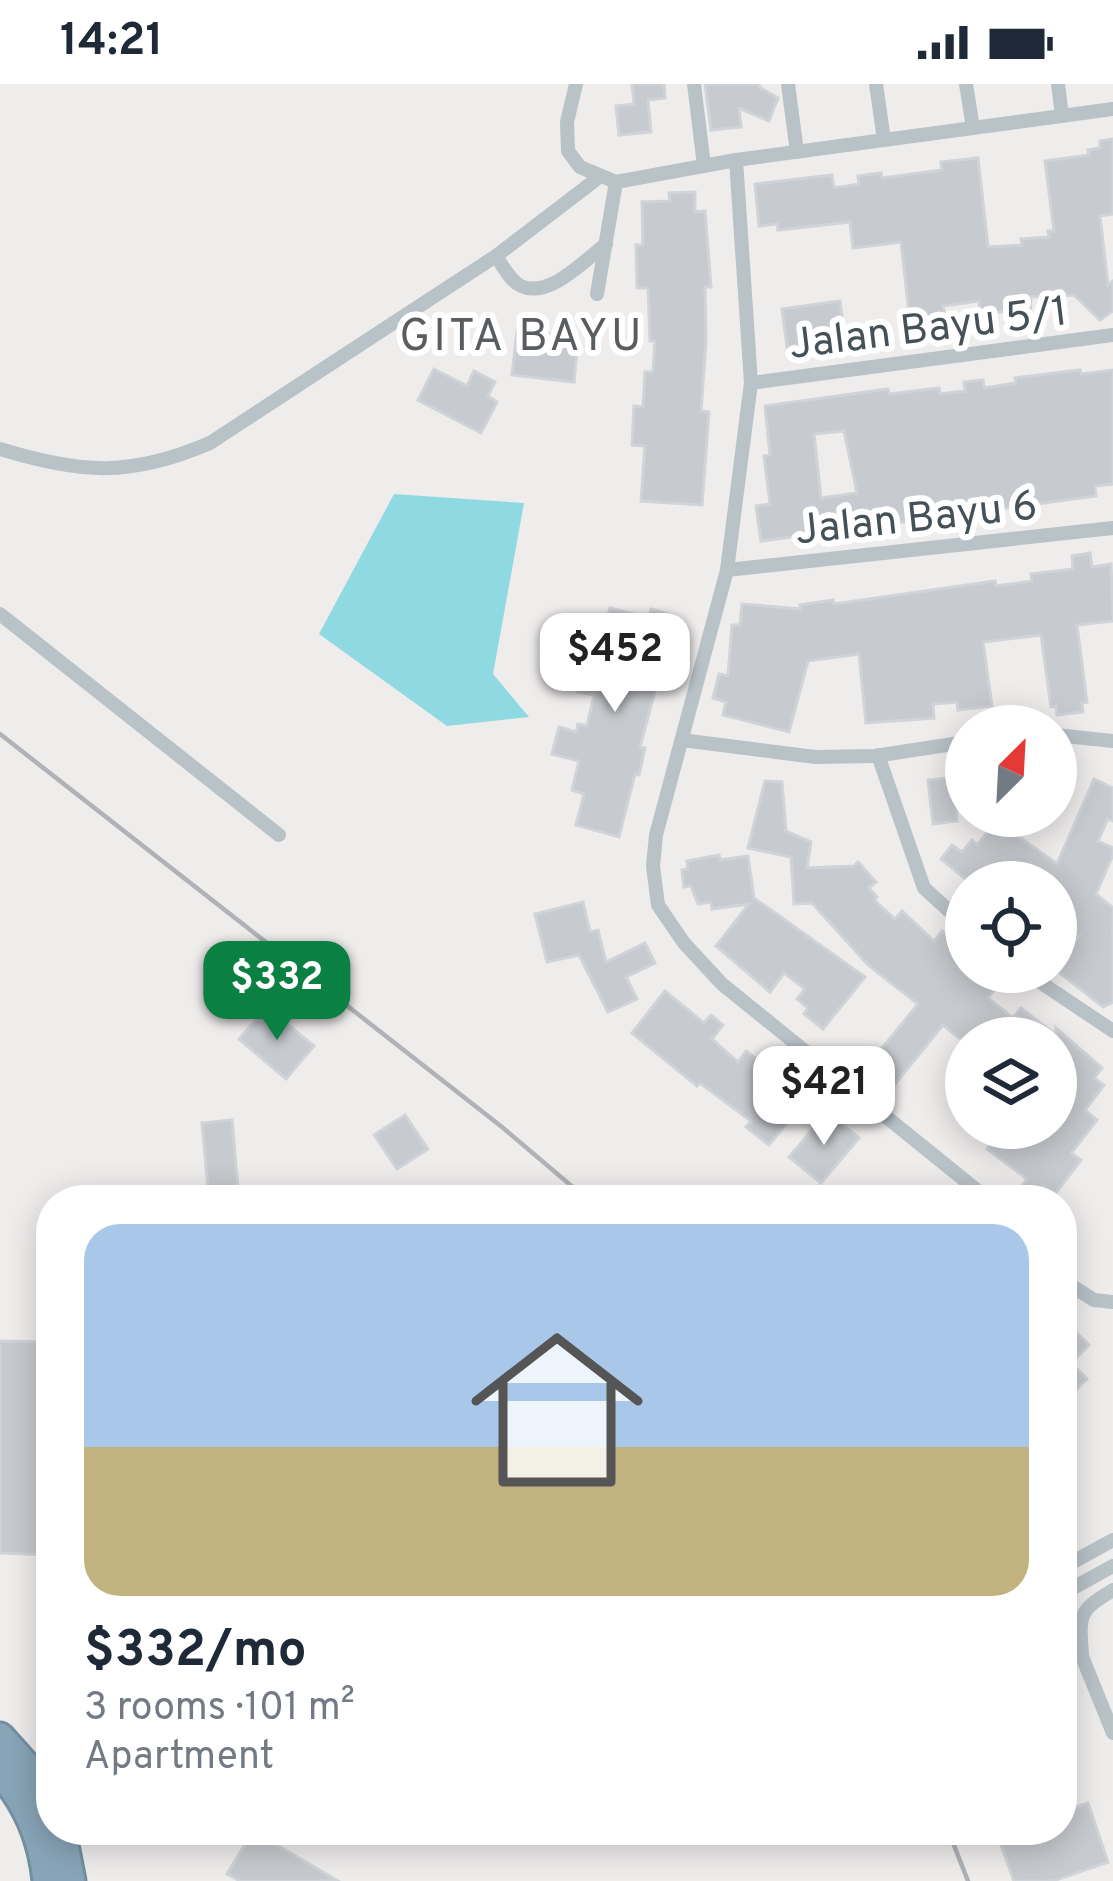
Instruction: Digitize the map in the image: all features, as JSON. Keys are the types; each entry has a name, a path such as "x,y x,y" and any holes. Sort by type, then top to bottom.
{"highway":[{"path":"0,1737 36,1778"},
{"path":"0,1772 36,1828"},
{"path":"40,1845 47,1881"},
{"path":"64,1845 71,1881"}],"street":[{"path":"576,84 567,122 568,151 580,167 616,182 736,160 1113,110"},
{"path":"694,84 704,166"},
{"path":"788,84 797,152"},
{"path":"876,84 884,140"},
{"path":"966,84 973,128"},
{"path":"1058,84 1063,116"},
{"path":"736,160 751,383 727,570 656,836 653,866 658,905 684,943 722,984 970,1185"},
{"path":"0,449 47,463 106,470 163,464 211,443 496,256 598,178"},
{"path":"598,294 616,182"},
{"path":"496,256 516,284 530,289 549,286 606,244"},
{"name":"Jalan Bayu 5/1","path":"751,383 1113,335"},
{"name":"Jalan Bayu 6","path":"727,570 1113,528"},
{"path":"0,614 279,835"},
{"path":"1077,737 1113,740"},
{"path":"682,740 815,757 878,755 945,745"},
{"path":"878,755 924,888 945,907"},
{"path":"1056,993 1113,1031"},
{"path":"1077,1289 1094,1300 1113,1302"},
{"path":"1077,1560 1113,1540"},
{"path":"1077,1586 1113,1566"},
{"path":"1083,1659 1080,1617 1087,1606 1113,1590"},
{"path":"1077,1650 1113,1733"}],"water":[{"path":"394,494 524,503 493,674 529,717 447,726 319,634"}],"building":[{"path":"632,84 664,84 665,98 648,100 651,132 619,135 616,106 634,104"},
{"path":"705,84 760,84 778,98 769,121 739,108 741,127 711,130"},
{"path":"1113,139 1113,214 1100,216 1108,285 1113,281 1113,311 1100,320 1074,295 1031,297 1030,318 1008,319 1008,311 980,314 979,301 943,306 945,317 910,321 901,242 853,248 850,222 778,230 777,224 759,226 755,184 832,175 834,188 859,184 858,176 881,173 882,178 942,170 941,162 978,158 988,247 1022,245 1021,239 1049,237 1048,231 1054,231 1045,161 1089,155 1088,150 1100,148 1100,141"},
{"path":"695,192 695,212 705,211 711,287 705,287 701,411 709,412 702,505 641,501 645,446 632,445 634,406 643,407 645,372 653,372 655,341 650,341 648,288 637,288 642,202 670,201 669,193"},
{"path":"840,301 845,339 787,347 782,309"},
{"path":"517,331 578,337 574,382 512,375"},
{"path":"434,369 467,386 474,371 495,382 488,396 497,402 481,433 418,400"},
{"path":"1113,370 1113,484 1095,486 1096,496 761,541 756,506 770,504 765,406 888,389 889,394 939,388 940,394 965,391 964,382 983,380 984,388 1016,383 1015,378","holes":["844,431 857,493 821,498 814,434"]},
{"path":"1090,553 1092,567 1111,564 1113,621 1077,625 1087,702 1082,703 1083,712 1077,713 1077,705 1051,705 1041,635 983,642 992,705 933,704 934,718 866,723 859,654 808,661 789,732 723,715 726,702 713,698 719,674 728,676 732,625 740,625 742,604 801,609 800,605 833,600 834,604 995,581 996,586 1032,581 1031,574 1073,569 1072,556"},
{"path":"610,608 649,618 651,609 675,616 640,747 645,748 639,775 635,774 619,837 576,825 584,794 572,790 579,761 552,754 559,727 576,732 578,724 587,726 594,695 578,692 587,651 597,653"},
{"path":"945,778 945,822 933,824 928,780"},
{"path":"1094,779 1113,788 1113,821 1108,819 1098,841 1113,848 1096,894 1113,908 1113,1002 1103,1007 1077,987 1077,861 1058,861 1069,837 1077,837 1077,818"},
{"path":"765,781 782,782 786,831 811,842 807,868 858,862 876,882 869,888 877,897 874,900 895,919 902,911 934,941 942,931 945,933 945,993 992,993 988,998 1012,1017 945,1017 945,1027 891,1089 865,1069 918,1004 868,965 812,903 794,904 791,857 748,848"},
{"path":"984,837 1019,837 1053,861 941,859 952,845 962,852 972,840 977,845"},
{"path":"719,855 720,860 748,856 754,898 865,977 823,1029 804,1014 808,1008 797,999 805,989 784,973 770,992 716,946 749,904 712,909 711,902 698,904 691,886 684,887 682,870 688,869 687,861"},
{"path":"583,902 590,932 598,930 606,962 645,943 655,963 626,977 637,999 608,1012 579,955 547,962 535,914"},
{"path":"665,991 704,1023 711,1015 723,1025 712,1039 738,1062 746,1051 809,1096 769,1145 746,1127 751,1121 700,1083 697,1086 632,1033"},
{"path":"267,1007 314,1046 286,1079 239,1039"},
{"path":"1077,1046 1102,1068 1094,1078 1104,1085 1085,1110 1097,1120 1077,1145"},
{"path":"827,1112 859,1138 821,1183 789,1157"},
{"path":"405,1115 428,1149 397,1169 374,1135"},
{"path":"232,1120 238,1185 208,1185 202,1123"},
{"path":"987,1149 1074,1149 1071,1153 1081,1160 1062,1185 1023,1185 1027,1179"},
{"path":"1077,1333 1089,1345 1077,1357"},
{"path":"0,1341 36,1342 36,1554 0,1553"},
{"path":"1077,1369 1087,1379 1077,1389"},
{"path":"1088,1803 1108,1862 1053,1881 1014,1881 1001,1845 1077,1845 1077,1807"},
{"path":"245,1845 277,1845 338,1881 240,1881 227,1874"}],"railway":[{"path":"0,734 570,1185"},
{"path":"954,1845 968,1881"}],"district":[{"name":"GITA BAYU","path":"522,334"}]}
